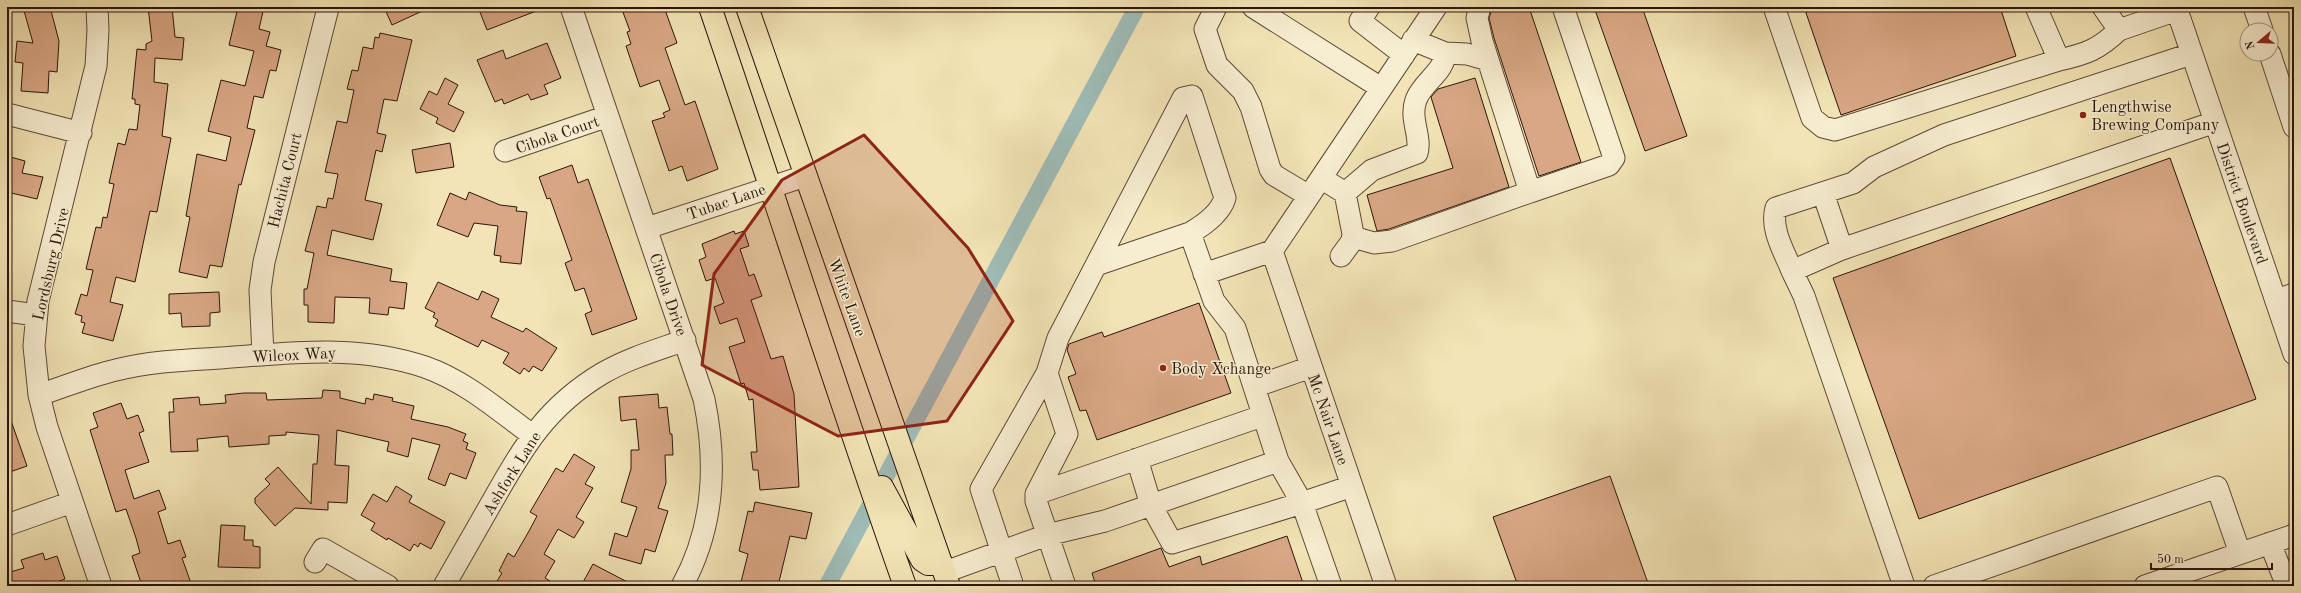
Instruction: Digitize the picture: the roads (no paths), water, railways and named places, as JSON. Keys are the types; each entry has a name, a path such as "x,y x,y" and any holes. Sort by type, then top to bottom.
{"main road":[{"path":"710,7 772,186 851,430 905,586"},
{"name":"White Lane","path":"747,7 889,414 924,542 945,574"},
{"path":"851,430 924,542"}],"street":[{"name":"Lordsburg Drive","path":"97,7 98,30 96,66 36,315 34,346 39,395 47,427 101,586"},
{"name":"Cibola Drive","path":"571,7 685,340 704,399 710,429 713,461 711,493 705,524 696,554 682,586"},
{"path":"1216,7 1205,29 1217,65 1243,91 1251,106 1270,169 1274,175 1309,196"},
{"path":"1253,7 1381,88"},
{"path":"1369,7 1360,21 1408,47 1445,53 1467,54 1488,60"},
{"path":"1204,274 1272,252 1436,7"},
{"path":"1480,7 1478,18 1488,60 1530,192"},
{"path":"1353,237 1374,243 1392,241 1609,164 1613,155 1563,7"},
{"path":"1774,7 1812,118 1823,127 1835,130 2059,60 2081,55 2102,46 2119,30 2176,8"},
{"path":"2036,7 2059,60"},
{"path":"2103,7 2119,30"},
{"path":"2254,7 2259,22"},
{"name":"Hachita Court","path":"263,355 260,290 264,262 328,8"},
{"name":"District Boulevard","path":"2176,8 2215,122 2285,297 2294,354"},
{"path":"1345,193 1372,170 1417,153 1418,146 1413,113 1416,99 1425,85 1442,67 1445,53"},
{"path":"1904,586 1809,310 1776,231 1773,219 1776,208 1853,183 1874,166 1944,135 2191,54"},
{"path":"2273,62 2294,127"},
{"path":"1013,586 981,490 1047,374 1058,338 1096,265 1183,98 1192,96 1225,198 1223,203 1205,224 1190,233 1096,265"},
{"path":"7,114 81,133"},
{"name":"Cibola Court","path":"505,151 608,116"},
{"path":"1792,271 1842,249 2215,122"},
{"name":"Tubac Lane","path":"647,228 805,176"},
{"path":"1321,178 1345,193 1353,237 1341,256"},
{"path":"1823,193 1842,249"},
{"path":"1190,233 1216,305 1235,328 1262,416 1278,461 1302,503 1331,586"},
{"name":"Mc Nair Lane","path":"1272,252 1386,586"},
{"path":"7,311 36,315"},
{"name":"Ashfork Lane","path":"444,586 532,435 551,413 576,391 604,372 630,359 685,340"},
{"name":"Wilcox Way","path":"39,395 115,370 146,363 334,350 365,352 396,358 426,368 455,381 482,398 532,435"},
{"path":"1254,387 1311,367"},
{"path":"1047,374 1067,434 1036,494 1036,501 1065,586"},
{"path":"1036,494 1262,416"},
{"path":"1136,459 1151,505 1170,542 1175,543 1352,486"},
{"path":"945,574 1047,535 1106,521 1278,461"},
{"path":"1934,586 2216,487 2240,553"},
{"path":"7,525 72,502"},
{"path":"2153,585 2294,535"},
{"path":"2270,543 2287,586"},
{"path":"315,562 323,549 388,586"}],"waterway":[{"path":"827,586 1137,7"}],"place":[{"name":"Lengthwise Brewing Company","path":"2083,115"},
{"name":"Body Xchange","path":"1163,368"}]}
